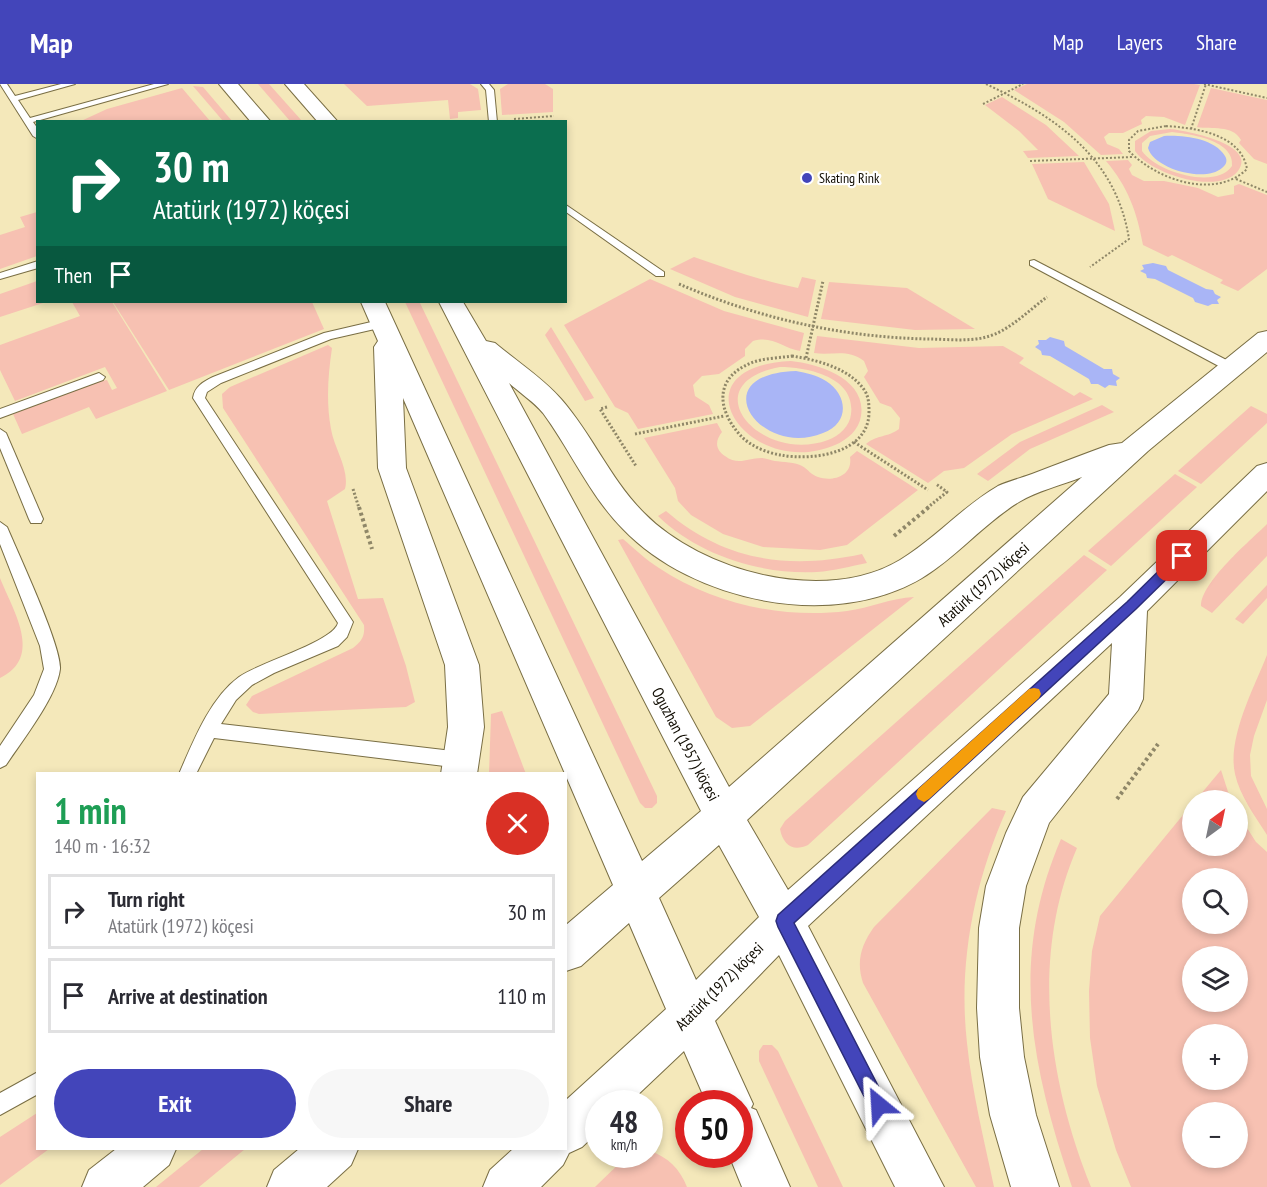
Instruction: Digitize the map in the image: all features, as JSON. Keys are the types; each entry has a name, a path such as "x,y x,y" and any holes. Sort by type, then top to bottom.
{"main road":[{"path":"228,84 260,120"},
{"path":"294,84 327,120"},
{"name":"Oguzhan (1957) köçesi","path":"452,303 724,816 784,921 920,1187"},
{"path":"381,317 392,468 462,665 466,727 460,767"},
{"path":"381,317 724,1090"},
{"path":"472,338 551,405 612,495 633,521 655,540 692,562 724,578 750,586 813,594 840,592 875,585 911,569 1010,494 1138,444"},
{"name":"Atatürk (1972) köçesi","path":"567,950 724,816 1138,444 1267,339"},
{"name":"Atatürk (1972) köçesi","path":"567,1130 691,1015 784,921 1131,606 1267,473"},
{"path":"1035,1187 1013,1115 1002,1057 998,1008 999,928 1012,869 1036,810 1126,699 1131,606"},
{"path":"106,1187 152,1150"},
{"path":"291,1187 335,1150"},
{"path":"507,1187 546,1150"},
{"path":"753,1156 766,1187"}],"lane":[{"path":"3,84 36,133"},
{"path":"13,99 71,84"},
{"path":"28,121 164,84"},
{"path":"489,85 493,120"},
{"path":"567,209 660,274"},
{"path":"1034,263 1232,368"},
{"path":"0,276 36,265"},
{"path":"188,772 228,698 239,686 253,676 338,638 346,622 199,398 200,392 205,386 217,380 381,317"},
{"path":"0,414 99,377"},
{"path":"0,433 6,466 36,519"},
{"path":"0,527 48,646 51,669 41,698 1,755"},
{"path":"211,730 460,767"},
{"path":"0,1106 36,1083"}],"path":[{"path":"986,84 1006,93 1055,123 1092,158 1119,198 1129,240"},
{"path":"983,104 1023,84"},
{"path":"1191,129 1205,84 1267,98"},
{"path":"1166,126 1191,129 1224,140 1240,151 1247,163 1247,169 1236,179 1208,184 1183,181 1158,174 1133,157 1129,151 1129,140 1138,131 1166,126"},
{"path":"1030,161 1133,157"},
{"path":"1236,179 1267,192"},
{"path":"660,274 730,304 813,326 917,339 989,337"},
{"path":"806,358 823,280"},
{"path":"778,357 806,358 835,367 856,383 864,393 870,413 868,424 854,442 829,454 797,458 765,451 739,436 724,416 721,395 730,376 751,363 778,357"},
{"path":"607,407 600,409 636,466"},
{"path":"635,435 724,416"},
{"path":"854,442 928,490"},
{"path":"894,536 947,492 936,484"},
{"path":"353,489 372,549"},
{"path":"1117,799 1158,744"}],"shaded area":[{"path":"258,84 269,84 301,120 289,120"},
{"path":"344,84 470,84 478,89 481,110 458,112 458,118 450,119 448,100 367,106"},
{"path":"508,84 545,84 553,89 553,112 502,115 500,89"},
{"path":"1027,84 1200,85 1185,125 1164,117 1146,116 1141,120 1142,124 1123,133 1109,133 1104,137 1107,144 1119,149 1123,154 1101,155 1064,122 1014,90"},
{"path":"193,86 203,87 231,120 222,120"},
{"path":"182,88 209,120 83,120 107,109"},
{"path":"1211,88 1267,100 1267,164 1254,159 1239,143 1241,140 1237,135 1232,132 1197,127"},
{"path":"1002,97 1046,125 1079,156 1028,158 1023,151 1038,150 1019,131 985,105"},
{"path":"1178,130 1217,140 1238,153 1242,161 1238,171 1228,178 1215,182 1184,179 1168,174 1154,167 1135,151 1135,141 1151,131","holes":["1172,132 1200,137 1219,144 1231,157 1232,166 1224,173 1213,177 1186,175 1160,166 1142,151 1142,143 1150,136"]},
{"path":"1128,160 1132,165 1129,169 1132,175 1144,181 1164,181 1198,188 1218,197 1234,194 1234,186 1239,184 1267,195 1267,269 1238,291 1220,283 1223,280 1172,255 1168,257 1143,245 1130,200 1120,180 1106,161"},
{"path":"1084,162 1109,204 1115,231 1048,199 1032,164"},
{"path":"36,212 36,256 0,269 0,235 25,227 20,217"},
{"path":"694,257 758,278 798,288 802,277 816,280 808,317 735,297 670,269"},
{"path":"650,279 724,311 804,333 800,351 772,341 753,341 745,349 745,356 719,374 702,376 693,385 695,396 709,405 713,414 638,429 628,413 615,407 564,325"},
{"path":"36,281 36,303 43,303 0,317 0,294"},
{"path":"829,282 907,288 975,329 915,330 821,319"},
{"path":"73,303 113,303 167,391 96,419 89,407 22,434 13,414 96,382 107,380 112,390 117,388 105,367 15,401 0,370 0,345 80,316"},
{"path":"114,303 312,303 324,329 169,390"},
{"path":"405,303 420,303 657,796 657,803 652,808 645,808 640,803"},
{"path":"551,327 594,398 585,401 545,335"},
{"path":"817,336 919,348 1003,346 1024,358 1019,363 1074,396 1080,392 1093,399 1012,434 964,468 944,471 928,483 866,444 899,429 900,418 891,407 880,403 864,377 868,371 864,361 852,355 814,353"},
{"path":"328,345 332,348 328,388 329,419 344,467 346,482 345,489 327,501 358,599 383,598 406,666 415,702 406,707 259,714 246,705 252,696 353,648 362,638 364,625 223,408 222,394 230,387"},
{"path":"791,361 815,366 839,376 857,392 861,403 858,426 852,434 835,445 803,452 775,448 751,436 735,419 729,400 734,382 754,368","holes":["780,367 816,372 828,377 846,391 851,414 846,426 836,436 803,445 779,442 759,432 745,419 738,404 740,389 754,376"]},
{"path":"1102,405 1114,412 1030,449 988,481 977,474 1020,442"},
{"path":"1251,406 1267,414 1267,423 1201,484 1178,471"},
{"path":"717,423 722,432 717,442 718,448 734,461 761,458 793,463 802,466 816,476 830,479 845,473 850,464 850,457 857,451 918,490 847,545 820,550 763,547 723,534 691,515 678,501 675,488 644,438"},
{"path":"1175,474 1197,487 1111,566 1088,551"},
{"path":"666,511 688,528 734,551 783,561 835,559 862,554 867,563 817,572 774,570 753,566 711,552 692,542 658,516"},
{"path":"1267,524 1267,556 1212,613 1201,606 1203,596 1217,574"},
{"path":"623,539 650,562 680,581 725,600 749,606 798,613 823,613 856,610 914,597 750,726 732,728 716,717 618,540"},
{"path":"1084,555 1107,570 808,845 798,848 786,843 780,829 785,821"},
{"path":"0,578 17,619 23,646 20,658 13,669 0,678"},
{"path":"1267,585 1267,598 1243,624 1235,619"},
{"path":"1267,655 1267,700 1250,755 1251,776 1267,809 1267,835 1248,806 1248,790 1240,790 1235,774 1235,745 1249,698"},
{"path":"502,711 525,772 489,772 491,714"},
{"path":"1221,770 1227,790 1204,790"},
{"path":"992,808 1006,811 977,895 971,924 965,984 969,1061 994,1187 976,1187 863,983 860,961 863,947 874,927"},
{"path":"1182,816 1182,856 1248,856 1248,830 1256,842 1267,852 1267,1187 1131,1187 1116,1150 1097,1086 1090,1038 1089,991 1092,951 1100,916"},
{"path":"1061,839 1077,848 1062,889 1053,931 1049,975 1050,1018 1055,1061 1064,1104 1091,1187 1072,1187 1045,1097 1032,1012 1031,970 1035,927 1045,883"},
{"path":"763,1045 772,1045 778,1051 843,1187 818,1187 759,1061 759,1051"},
{"path":"36,1114 36,1150 48,1150 0,1185 0,1137"},
{"path":"202,1150 244,1150 199,1187 156,1187"},
{"path":"663,1158 673,1164 687,1187 595,1187 615,1168 663,1168"}],"water":[{"path":"1164,136 1189,137 1206,141 1220,150 1226,158 1225,164 1214,172 1204,174 1181,172 1170,168 1152,156 1148,148 1150,142"},
{"path":"1153,263 1166,266 1168,270 1206,289 1213,290 1221,297 1217,300 1219,304 1208,306 1195,302 1193,298 1155,279 1147,278 1146,274 1140,271 1144,269 1142,265"},
{"path":"1050,337 1064,341 1065,346 1104,369 1112,369 1113,374 1120,378 1116,381 1117,386 1109,385 1105,388 1098,384 1091,384 1089,379 1050,356 1042,355 1041,351 1035,347 1039,344 1038,340 1046,340"},
{"path":"796,371 823,379 839,394 843,408 842,416 838,423 823,433 800,438 779,435 762,426 750,413 746,399 751,386 767,376"}],"slow traffic":[{"path":"924,794 1034,694"}],"place":[{"name":"Skating Rink","path":"807,178"}],"route":[{"path":"879,1105 784,921 1131,606 1182,556"}]}
